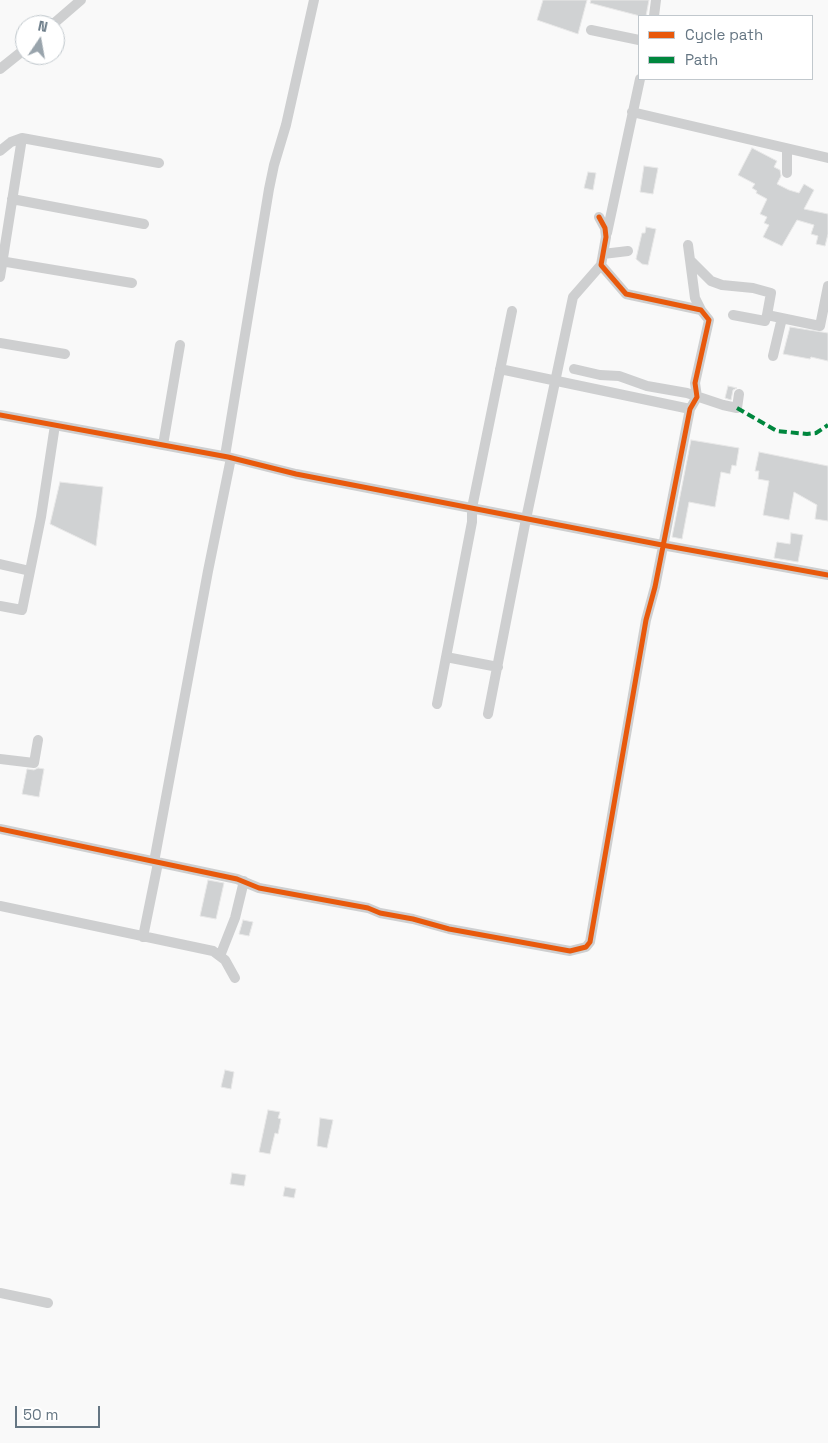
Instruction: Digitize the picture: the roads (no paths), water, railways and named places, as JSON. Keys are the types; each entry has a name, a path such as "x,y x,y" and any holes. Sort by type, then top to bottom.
{"street":[{"path":"64,15 81,0"},
{"path":"143,937 228,457 269,189 286,125 314,0"},
{"path":"654,15 656,0"},
{"path":"591,30 638,40"},
{"path":"0,69 15,56"},
{"path":"488,714 572,297 601,265 640,80"},
{"path":"632,112 828,158"},
{"path":"0,276 22,138"},
{"path":"0,151 11,142 22,138 159,163"},
{"path":"787,173 788,149"},
{"path":"12,199 144,224"},
{"path":"599,217 605,228 606,236"},
{"path":"0,829 244,881 259,888 368,908 380,913 413,919 449,929 570,951 586,948 590,942 618,788 640,648 655,587 690,408 697,397 695,383 709,320 695,298 688,244"},
{"path":"603,254 628,251"},
{"path":"690,260 711,281 722,285 753,288 771,293 765,321 733,315"},
{"path":"1,261 132,283"},
{"path":"601,265 626,294 702,310"},
{"path":"767,315 820,326 828,286"},
{"path":"437,704 472,522 472,508 512,311"},
{"path":"773,356 782,318"},
{"path":"0,342 65,354"},
{"path":"162,445 180,345"},
{"path":"500,369 690,408"},
{"path":"574,369 600,375 618,376 647,386 687,393 737,408 740,394"},
{"path":"0,415 228,457 296,474 526,519 828,575"},
{"path":"0,606 22,610 41,517 56,425"},
{"path":"0,564 30,571"},
{"path":"446,656 498,667"},
{"path":"0,759 34,763 38,740"},
{"path":"220,956 234,918 244,881"},
{"path":"0,906 206,949 220,956 235,978"},
{"path":"0,1293 48,1303"}]}
